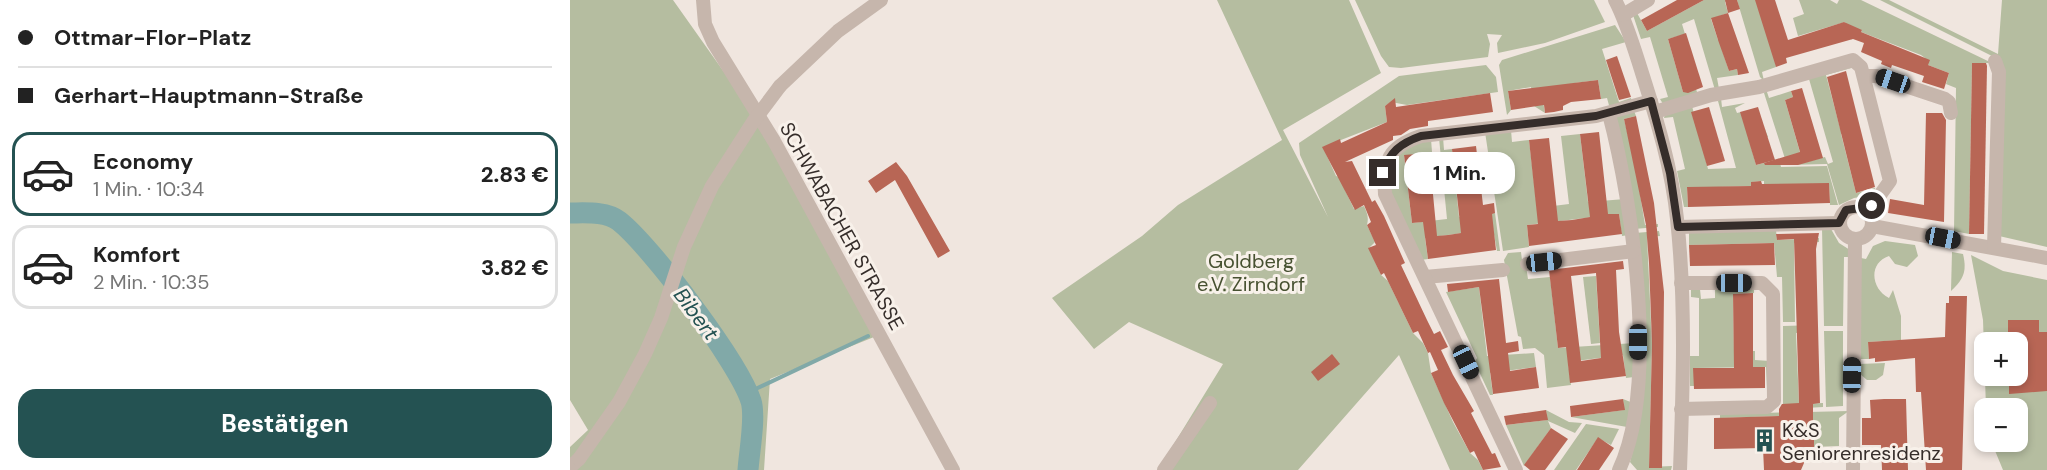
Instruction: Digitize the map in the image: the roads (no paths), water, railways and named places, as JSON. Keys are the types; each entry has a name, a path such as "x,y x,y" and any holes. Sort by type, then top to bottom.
{"street":[{"name":"SCHWABACHER STRASSE","path":"704,0 705,24 713,42 789,168 953,470"},
{"path":"574,463 619,402 645,354 661,318 684,247 712,186 753,122 780,86 838,31 881,0"},
{"path":"1615,0 1623,15 1653,107 1670,173 1678,227 1681,283 1680,470"},
{"path":"1623,15 1647,0"},
{"path":"1516,470 1385,194 1383,173 1387,159 1404,142 1421,136 1653,107 1759,87 1847,60 1858,62 1864,76 1890,181 1889,186 1868,212"},
{"path":"1994,247 1999,72 1995,61"},
{"path":"1864,76 1876,76 1945,99 1949,102 1951,113"},
{"path":"1609,114 1624,174 1634,251 1638,315 1637,392 1631,438 1619,470"},
{"path":"1853,207 1868,212 1872,226 1869,233 1855,240 1847,238 1841,232 1839,223 1846,210 1853,207"},
{"path":"1678,227 1839,223"},
{"path":"1872,226 2047,258"},
{"path":"1853,470 1855,240"},
{"path":"1527,264 1634,251"},
{"path":"1425,277 1503,270"},
{"path":"1681,283 1762,282 1773,294 1774,353 1774,401 1767,407 1681,409"},
{"path":"1164,470 1210,403"}],"waterway":[{"name":"Bibert","path":"570,213 602,214 619,221 672,279 712,334 730,360 751,401 753,425 748,470"},
{"path":"747,393 868,336"}],"place":[{"name":"K&S Seniorenresidenz","path":"1764,441"}],"park label":[{"name":"Goldberg e.V. Zirndorf","path":"1251,272"}]}
